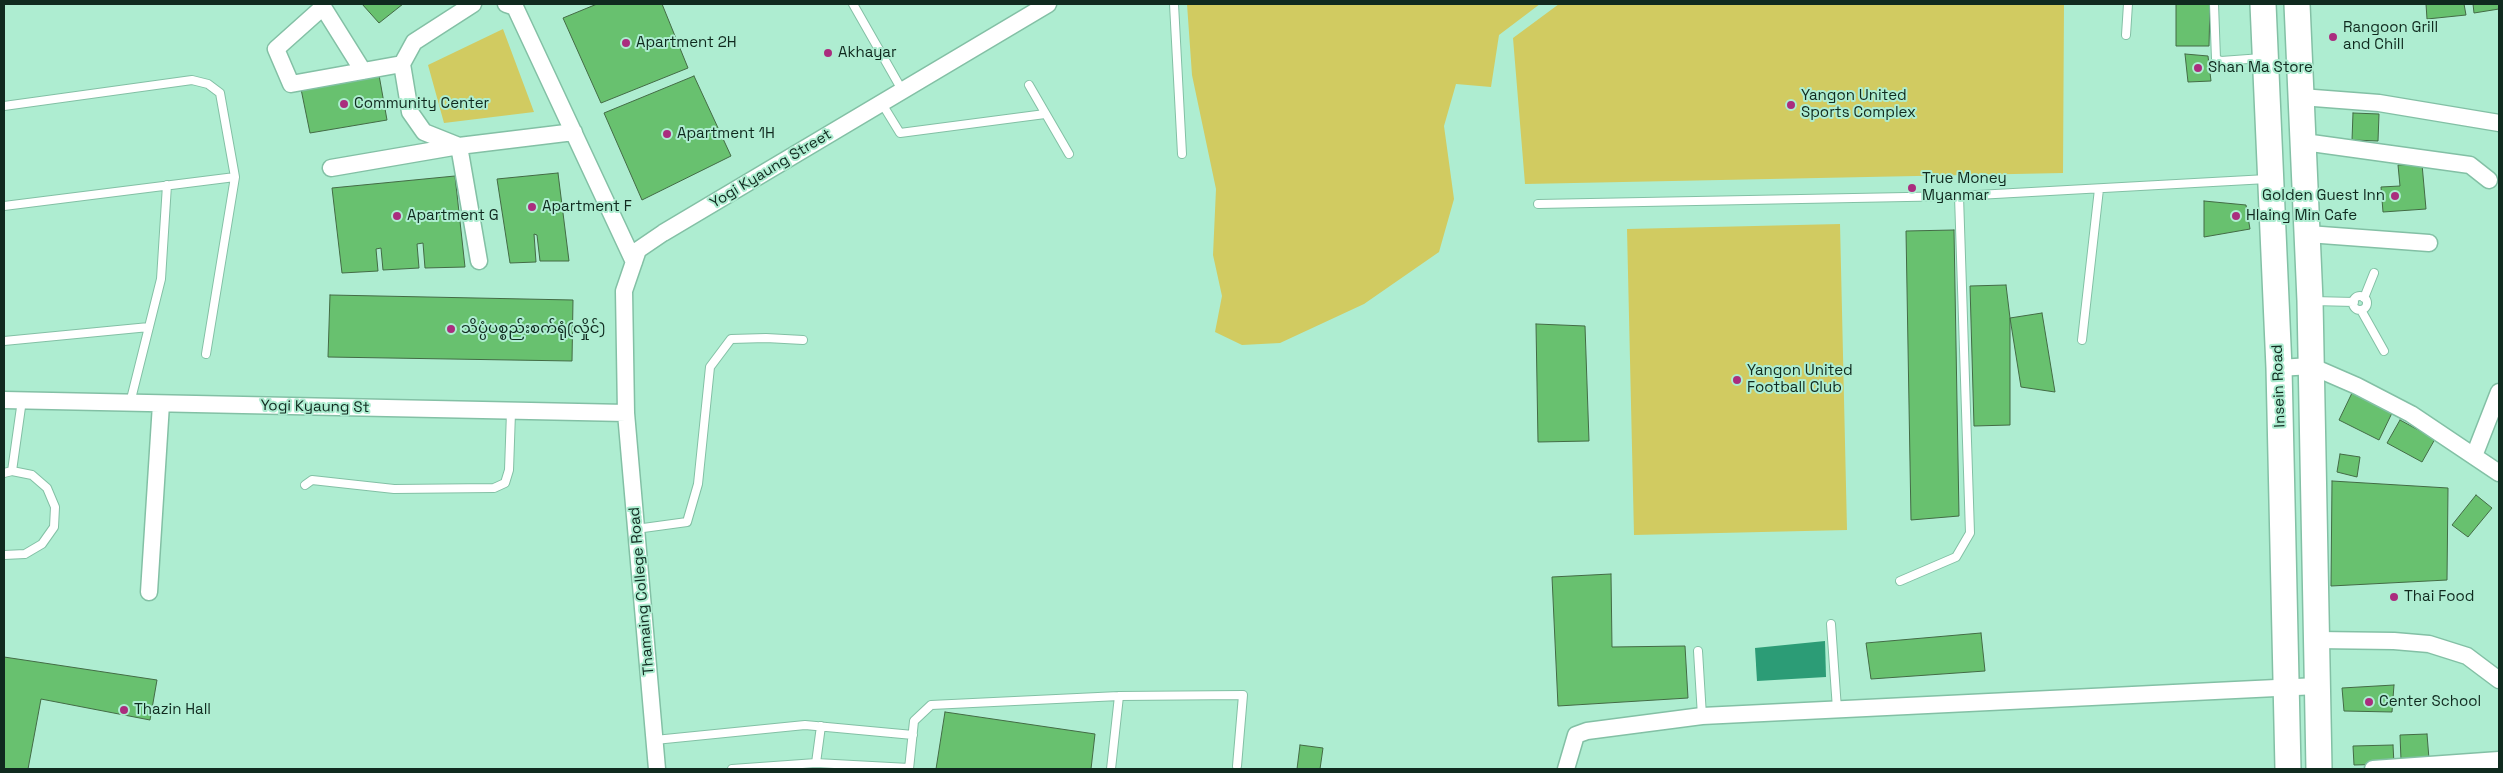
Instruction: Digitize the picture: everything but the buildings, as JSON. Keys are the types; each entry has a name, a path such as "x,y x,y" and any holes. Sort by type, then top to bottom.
{"main road":[{"name":"Insein Road","path":"2263,4 2279,368 2288,769"},
{"path":"2298,4 2310,301 2319,769"},
{"path":"2269,112 2301,104"},
{"path":"2272,186 2306,191"},
{"path":"2284,577 2316,575"}],"street":[{"path":"459,146 424,132 410,112 402,64 414,42 473,4"},
{"name":"Yogi Kyaung Street","path":"626,413 624,291 638,250 663,233 881,102 1048,4"},
{"path":"512,5 574,132 634,262"},
{"path":"363,71 323,7 276,49 291,84 402,64"},
{"path":"2301,104 2379,103 2499,123"},
{"path":"331,168 459,146 574,132"},
{"path":"2304,142 2470,165 2489,180"},
{"path":"459,146 479,261"},
{"path":"2308,234 2429,243"},
{"path":"2279,368 2311,366 2357,386 2411,414 2499,473"},
{"path":"2474,456 2499,392"},
{"name":"Yogi Kyaung St","path":"4,400 626,413"},
{"path":"149,592 161,404"},
{"name":"Thamaing College Road","path":"626,413 657,769"},
{"path":"2317,640 2394,641 2429,644 2467,656 2499,680"},
{"path":"1566,769 1576,735 1587,731 1702,716 2317,686"},
{"path":"2373,769 2499,760"}],"lane":[{"path":"853,4 902,90"},
{"path":"1174,4 1182,154"},
{"path":"2126,35 2128,4"},
{"path":"2214,4 2216,59 2221,61 2266,58"},
{"path":"4,106 192,80 208,84 220,93 235,177 206,354"},
{"path":"1029,86 1069,154"},
{"path":"881,102 900,133 1045,114"},
{"path":"4,206 235,177"},
{"path":"130,403 160,278 167,185"},
{"path":"1538,204 1959,196 2098,189 2272,186"},
{"path":"2082,340 2098,189"},
{"path":"1900,581 1956,557 1970,533 1959,196"},
{"path":"2361,310 2367,305 2364,298 2374,273"},
{"path":"2310,301 2354,302 2360,297 2364,298"},
{"path":"2354,302 2354,306 2361,310 2384,351"},
{"path":"4,341 149,327"},
{"path":"636,529 687,522 698,484 710,367 731,340 766,338 803,340"},
{"path":"4,554 25,554 31,551 42,544 54,527 55,507 47,488 32,475 8,472 22,400"},
{"path":"305,485 312,480 394,489 494,488 505,483 510,470 511,412"},
{"path":"1831,624 1837,709"},
{"path":"1698,651 1702,716"},
{"path":"732,769 816,764 909,769 914,721 931,705 1119,696 1243,695 1237,766"},
{"path":"1111,769 1119,696"},
{"path":"655,740 805,724 913,736"},
{"path":"816,764 821,726"}],"shaded area":[{"path":"1187,4 1540,4 1499,35 1491,87 1456,84 1444,126 1454,199 1439,252 1364,304 1280,343 1242,345 1215,332 1222,296 1213,255 1216,189 1192,75"},
{"name":"Yangon United Sports Complex","path":"1559,4 2064,4 2063,173 1525,184 1513,38"},
{"path":"503,29 534,112 444,123 428,65"},
{"name":"Yangon United Football Club","path":"1840,224 1847,530 1634,535 1627,229"},
{"path":"1825,641 1826,677 1757,681 1755,648"}],"place":[{"name":"Rangoon Grill and Chill","path":"2333,37"},
{"name":"Apartment 2H","path":"626,43"},
{"name":"Akhayar","path":"828,53"},
{"name":"Shan Ma Store","path":"2198,68"},
{"name":"Community Center","path":"344,104"},
{"name":"Yangon United Sports Complex","path":"1791,105"},
{"name":"Apartment 1H","path":"667,134"},
{"name":"True Money Myanmar","path":"1912,188"},
{"name":"Golden Guest Inn","path":"2395,196"},
{"name":"Apartment F","path":"532,207"},
{"name":"Apartment G","path":"397,216"},
{"name":"Hlaing Min Cafe","path":"2236,216"},
{"name":"သိပ္ပံပစ္စည်းစက်ရုံ(လှိုင်)","path":"451,329"},
{"name":"Yangon United Football Club","path":"1737,380"},
{"name":"Thai Food","path":"2394,597"},
{"name":"Center School","path":"2369,702"},
{"name":"Thazin Hall","path":"124,710"}]}
